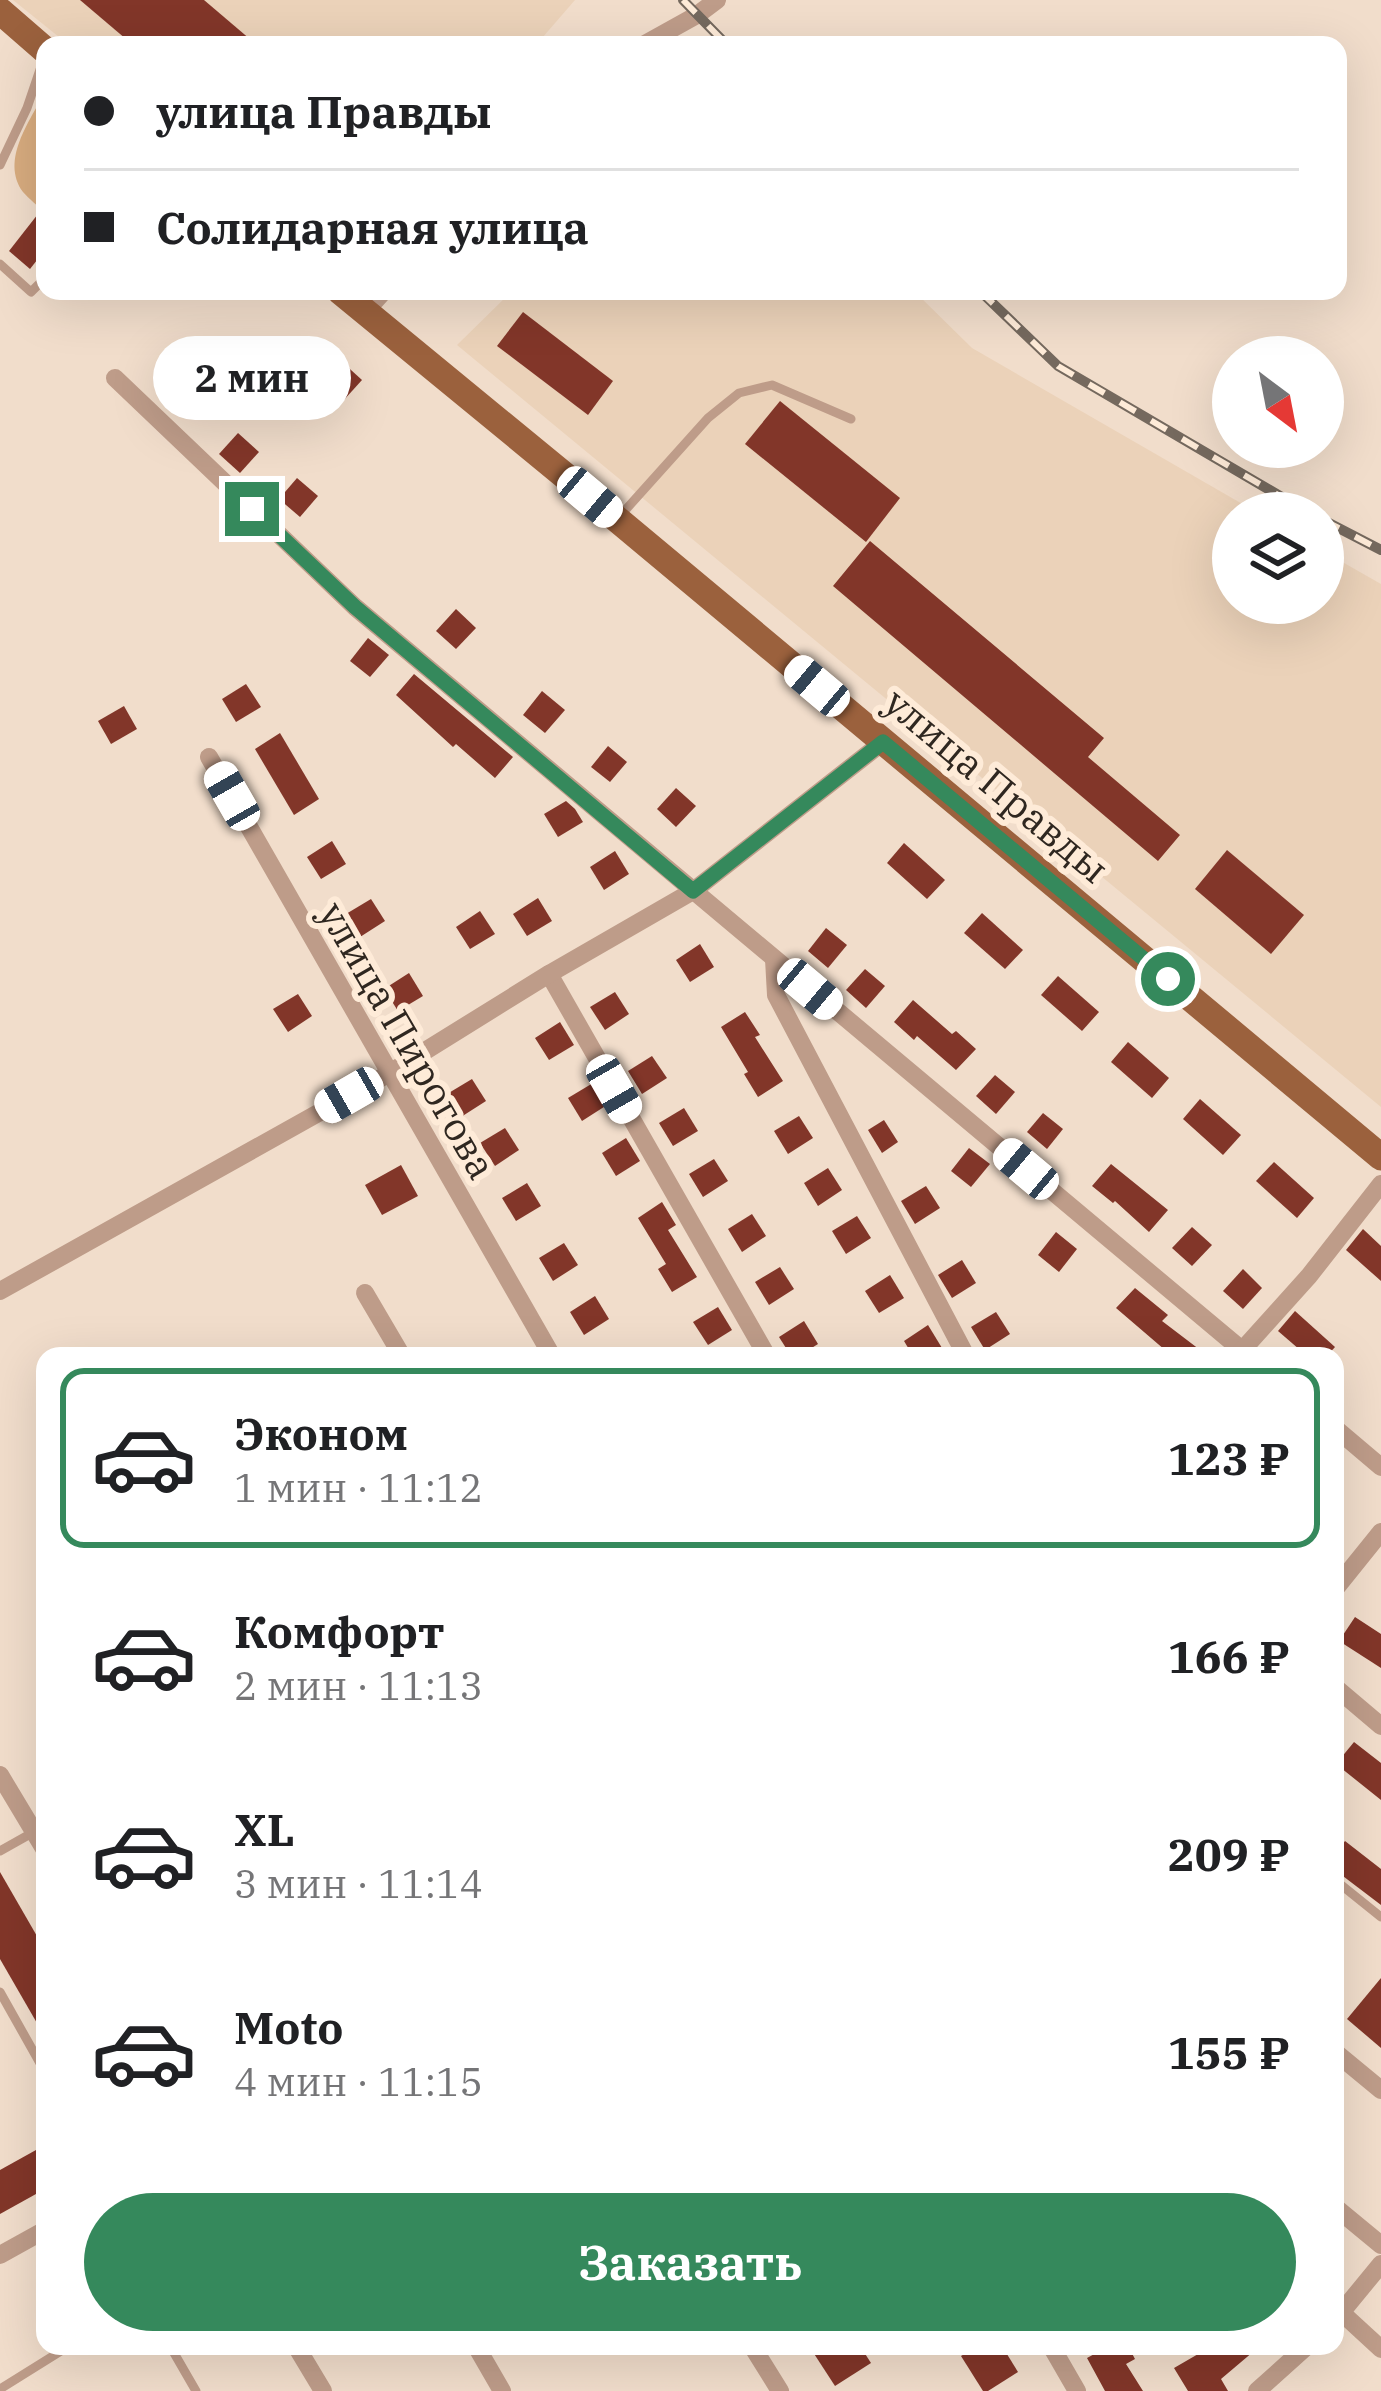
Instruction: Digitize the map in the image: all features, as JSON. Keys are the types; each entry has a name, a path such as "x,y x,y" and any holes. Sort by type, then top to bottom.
{"main road":[{"path":"0,11 36,45"},
{"name":"улица Правды","path":"375,302 617,520 1381,1157"}],"street":[{"path":"659,36 717,0"},
{"path":"115,378 355,607 1234,1347"},
{"path":"0,1292 388,1074 693,891 883,742"},
{"name":"улица Пирогова","path":"209,757 546,1347"},
{"path":"774,959 776,995 961,1347"},
{"path":"549,974 762,1347"},
{"path":"1248,1347 1381,1184"},
{"path":"365,1293 397,1347"},
{"path":"1344,1436 1381,1467"},
{"path":"1344,1578 1381,1532"},
{"path":"1344,1695 1381,1726"},
{"path":"0,1775 36,1825"},
{"path":"1344,2059 1381,2090"},
{"path":"1344,2214 1381,2245"},
{"path":"0,2255 36,2235"},
{"path":"1344,2311 1381,2264"},
{"path":"1344,2321 1381,2349"},
{"path":"301,2355 323,2391"},
{"path":"481,2355 502,2391"},
{"path":"758,2355 780,2391"},
{"path":"1056,2355 1077,2391"},
{"path":"1257,2391 1296,2355"}],"lane":[{"path":"0,165 36,80"},
{"path":"0,264 31,292 36,287"},
{"path":"617,520 709,418 739,394 772,385 851,419"},
{"path":"0,1851 36,1827"},
{"path":"1344,1887 1381,1917"},
{"path":"0,1992 36,2056"},
{"path":"0,2389 55,2355"},
{"path":"175,2355 196,2391"}],"shaded area":[{"path":"13,0 575,0 544,36 58,36"},
{"path":"36,108 36,204 23,192 15,167 25,128"},
{"path":"503,300 923,300 972,348 1222,492 1212,492 1212,624 1344,624 1344,563 1381,584 1381,1107 457,345"}],"building":[{"path":"80,0 204,0 246,36 122,36"},
{"path":"36,216 36,261 30,269 9,251"},
{"path":"523,312 613,381 588,415 497,346"},
{"path":"318,340 362,380 343,401 299,360"},
{"path":"780,401 900,498 866,542 745,444"},
{"path":"238,433 259,452 240,473 219,454"},
{"path":"297,478 318,496 300,517 279,499"},
{"path":"870,541 1104,738 1088,757 1180,835 1158,861 833,586"},
{"path":"456,609 476,628 456,649 436,631"},
{"path":"368,638 389,655 370,677 350,661"},
{"path":"414,674 513,757 495,778 396,695"},
{"path":"246,684 261,707 236,722 222,699"},
{"path":"542,691 565,710 545,733 523,715"},
{"path":"124,706 137,729 111,744 98,721"},
{"path":"280,733 319,799 294,815 255,749"},
{"path":"608,746 627,762 610,782 591,767"},
{"path":"676,788 696,806 676,827 657,809"},
{"path":"566,801 583,822 558,837 544,814"},
{"path":"332,841 346,864 321,879 307,857"},
{"path":"904,843 945,880 927,899 887,863"},
{"path":"1227,850 1304,915 1271,954 1195,889"},
{"path":"615,851 629,874 604,890 590,867"},
{"path":"538,898 552,921 527,936 513,914"},
{"path":"371,899 385,921 360,937 346,914"},
{"path":"480,911 495,934 470,949 456,927"},
{"path":"982,913 1023,950 1005,969 964,933"},
{"path":"826,928 847,945 828,968 808,951"},
{"path":"700,944 714,967 690,982 676,960"},
{"path":"865,969 885,986 866,1008 846,990"},
{"path":"409,973 423,996 398,1011 384,989"},
{"path":"1058,976 1099,1012 1082,1031 1041,995"},
{"path":"615,992 629,1014 605,1030 590,1007"},
{"path":"298,994 312,1016 288,1032 273,1009"},
{"path":"913,1000 976,1049 956,1070 894,1022"},
{"path":"745,1012 783,1081 758,1097 721,1027"},
{"path":"560,1022 574,1045 549,1060 535,1038"},
{"path":"1128,1042 1169,1078 1152,1098 1111,1062"},
{"path":"652,1056 667,1078 642,1094 628,1071"},
{"path":"995,1075 1015,1092 996,1114 976,1096"},
{"path":"472,1079 486,1101 461,1117 447,1094"},
{"path":"593,1083 607,1105 582,1121 568,1098"},
{"path":"1200,1099 1241,1135 1223,1155 1183,1119"},
{"path":"684,1108 698,1131 673,1146 659,1123"},
{"path":"1043,1113 1063,1129 1047,1149 1027,1132"},
{"path":"799,1116 813,1138 788,1154 774,1131"},
{"path":"884,1120 898,1142 882,1153 868,1130"},
{"path":"505,1128 519,1150 495,1166 480,1143"},
{"path":"626,1138 640,1161 616,1176 602,1153"},
{"path":"969,1148 990,1164 971,1187 951,1171"},
{"path":"714,1159 728,1181 703,1197 689,1174"},
{"path":"1274,1162 1314,1198 1297,1218 1256,1181"},
{"path":"1111,1164 1168,1210 1149,1232 1092,1186"},
{"path":"401,1165 418,1196 382,1215 365,1185"},
{"path":"828,1168 842,1190 818,1206 804,1183"},
{"path":"527,1183 541,1206 516,1221 502,1198"},
{"path":"926,1186 940,1208 915,1224 901,1201"},
{"path":"662,1202 676,1225 668,1230 697,1277 672,1292 658,1269 666,1264 638,1218"},
{"path":"752,1214 766,1236 742,1252 728,1229"},
{"path":"857,1216 871,1238 846,1254 832,1231"},
{"path":"1192,1227 1212,1245 1192,1266 1172,1248"},
{"path":"1363,1229 1381,1246 1381,1281 1346,1250"},
{"path":"1056,1232 1077,1249 1059,1272 1038,1255"},
{"path":"564,1243 578,1265 553,1281 539,1258"},
{"path":"962,1260 976,1283 952,1298 938,1275"},
{"path":"780,1267 794,1289 769,1305 755,1282"},
{"path":"1243,1269 1262,1288 1243,1309 1223,1291"},
{"path":"890,1275 904,1298 879,1313 865,1291"},
{"path":"1135,1288 1168,1315 1162,1321 1196,1347 1162,1347 1116,1308"},
{"path":"595,1296 609,1319 584,1335 570,1312"},
{"path":"718,1307 732,1330 708,1345 693,1322"},
{"path":"1295,1311 1335,1347 1297,1347 1278,1331"},
{"path":"996,1312 1010,1334 983,1347 971,1327"},
{"path":"804,1321 818,1344 785,1347 779,1337"},
{"path":"928,1325 941,1347 908,1347 904,1341"},
{"path":"1355,1617 1381,1634 1381,1668 1344,1644 1344,1634"},
{"path":"1354,1742 1381,1763 1381,1800 1344,1770 1344,1754"},
{"path":"1344,1842 1381,1869 1381,1905 1344,1877"},
{"path":"0,1872 36,1934 36,2021 0,1959"},
{"path":"1381,1978 1381,2048 1347,2019"},
{"path":"36,2150 36,2194 0,2214 0,2170"},
{"path":"815,2355 866,2355 871,2363 835,2386"},
{"path":"1008,2355 1018,2372 983,2391 961,2356"},
{"path":"1133,2355 1135,2359 1126,2364 1143,2391 1105,2391 1087,2358"},
{"path":"1196,2355 1249,2355 1221,2379 1228,2391 1188,2391 1174,2368"}],"railway":[{"path":"683,0 718,36"},
{"path":"989,300 1058,366 1273,492"},
{"path":"1344,531 1381,550"}],"route":[{"path":"252,509 355,607 693,891 883,742 1168,979"}]}
